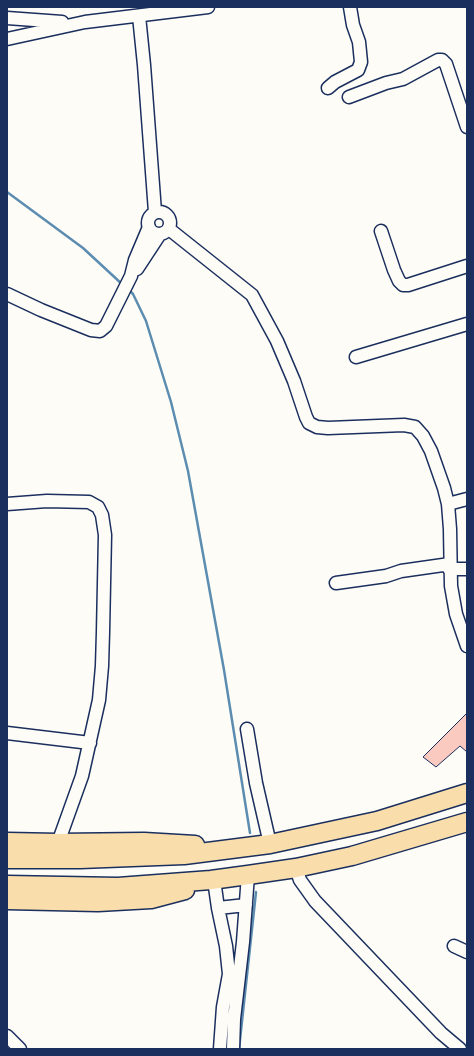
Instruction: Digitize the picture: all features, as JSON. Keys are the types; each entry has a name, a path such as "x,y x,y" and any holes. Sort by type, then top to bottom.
{"highway":[{"path":"7,859 49,860 184,855 270,844 377,821 467,793"},
{"path":"7,885 118,888 213,880 296,868 352,856 467,822"},
{"path":"7,842 144,842 186,844 228,849"},
{"path":"7,900 98,902 152,899 180,892 213,880"}],"street":[{"path":"7,38 86,22 208,7"},
{"path":"328,88 358,70 361,62 359,42 353,25 350,7"},
{"path":"139,16 155,212"},
{"path":"7,18 42,21 86,22"},
{"path":"349,97 386,83 403,79 438,60 442,60 446,64 467,127"},
{"path":"131,276 165,232 171,222 168,215 162,212 155,212 149,217 148,224 153,233 165,232 252,295 277,341 294,381 309,423 317,427 328,428 388,425 415,427 423,436 430,451 444,488 448,504 450,529 450,586 456,614 467,646"},
{"path":"7,294 90,330 100,331 106,326 131,276 135,260 149,227"},
{"path":"381,231 394,270 399,281 403,284 408,285 467,266"},
{"path":"356,358 467,324"},
{"path":"448,504 467,499"},
{"path":"7,504 47,501 89,502 98,507 102,515 104,535 102,666 99,700 82,776 58,843"},
{"path":"336,583 386,576 401,572 449,566 467,569"},
{"path":"247,729 256,783 270,844"},
{"path":"7,733 90,743"},
{"path":"296,868 300,880 315,901 441,1033 460,1049"},
{"path":"227,1047 234,1019 244,942 248,875"},
{"path":"213,880 226,946 229,974 223,1007 227,1047"},
{"path":"218,908 246,905"},
{"path":"454,946 467,952"}],"building":[{"path":"467,713 467,752 460,746 436,767 423,757"}],"waterway":[{"path":"7,192 83,248 123,285"},
{"path":"129,290 133,294 146,321 171,402 188,471 224,670 250,833"},
{"path":"239,1049 256,892"}]}
